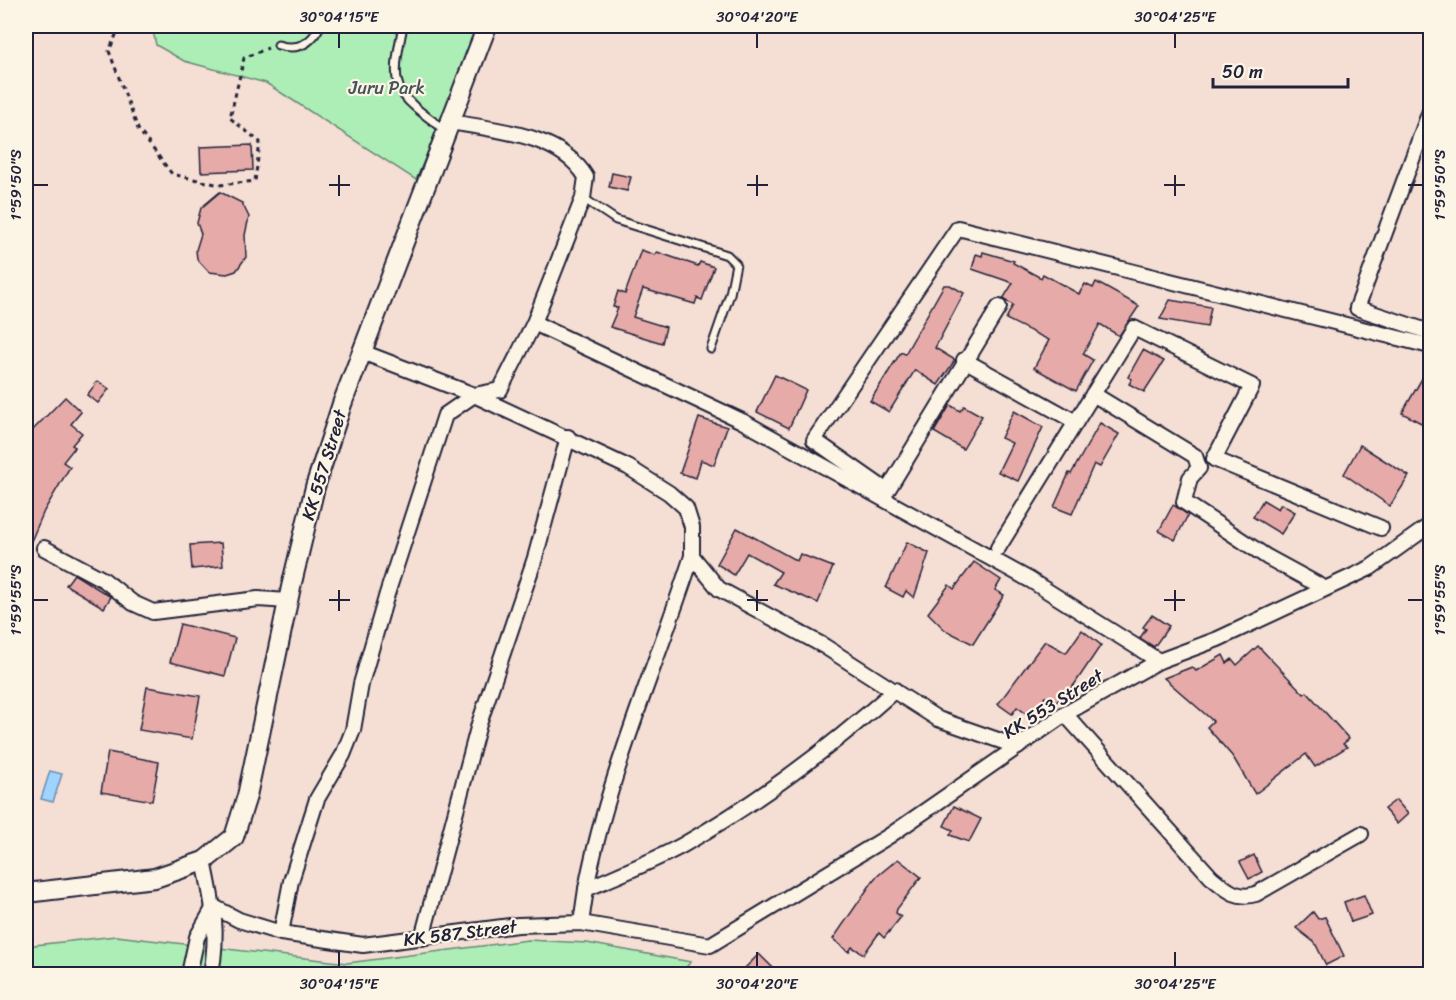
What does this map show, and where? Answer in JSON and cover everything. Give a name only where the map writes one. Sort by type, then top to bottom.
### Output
[{"type":"street","name":"KK 557 Street","points":[[204,861],[234,837],[247,796],[315,486],[362,352],[487,26]]},
{"type":"street","points":[[1431,111],[1357,308],[1431,332]]},
{"type":"street","points":[[281,933],[291,881],[317,799],[343,755],[352,730],[361,684],[384,605],[445,415],[474,395],[500,390],[534,323],[583,198],[586,177],[579,165],[559,149],[506,131],[449,127]]},
{"type":"street","points":[[999,307],[964,360],[887,491],[814,440],[958,228],[1431,346]]},
{"type":"street","points":[[534,323],[742,421],[1030,580],[1159,661]]},
{"type":"street","points":[[998,548],[1134,328],[1251,386],[1214,459],[1382,528]]},
{"type":"street","points":[[362,352],[474,395],[568,438],[628,467],[669,493],[686,508],[692,527],[692,556],[670,623],[620,756],[595,842],[581,923]]},
{"type":"street","points":[[964,360],[1077,422]]},
{"type":"street","points":[[1093,394],[1195,456],[1200,468],[1190,478],[1184,502],[1267,557],[1324,588]]},
{"type":"street","points":[[422,938],[479,724],[535,558],[568,438]]},
{"type":"street","name":"KK 553 Street","points":[[710,945],[889,836],[1065,714],[1159,661],[1218,639],[1370,568],[1431,525]]},
{"type":"street","points":[[44,548],[104,580],[133,603],[153,612],[258,599],[288,601]]},
{"type":"street","points":[[692,556],[719,589],[824,646],[938,719],[1018,747]]},
{"type":"street","points":[[586,889],[682,846],[750,802],[861,720],[894,690]]},
{"type":"street","points":[[1065,714],[1211,877],[1229,892],[1244,898],[1256,894],[1361,834]]},
{"type":"street","points":[[26,893],[155,878],[204,861],[214,907],[217,943],[211,975]]},
{"type":"street","points":[[189,975],[197,937],[214,907]]},
{"type":"street","name":"KK 587 Street","points":[[214,907],[239,920],[281,933],[363,945],[518,925],[581,923],[710,945]]},
{"type":"lane","points":[[278,45],[290,48],[301,47],[314,38],[320,26]]},
{"type":"lane","points":[[403,26],[394,69],[400,90],[413,107],[449,127]]},
{"type":"lane","points":[[583,198],[616,220],[727,255],[736,264],[730,294],[711,349]]},
{"type":"path","points":[[120,26],[109,51],[138,129],[172,174],[220,186],[255,181],[260,142],[230,118],[244,58],[278,45]]},
{"type":"green space","name":"Juru Park","points":[[152,26],[480,26],[416,180],[266,83],[184,61],[156,45]]},
{"type":"green space","points":[[116,936],[347,963],[528,940],[587,943],[691,962],[679,974],[26,974],[26,946]]},
{"type":"water","points":[[50,771],[62,774],[53,802],[41,799]]},
{"type":"building","points":[[252,145],[253,170],[201,172],[200,147]]},
{"type":"building","points":[[612,173],[631,177],[627,191],[609,187]]},
{"type":"building","points":[[220,192],[242,203],[249,217],[245,235],[246,257],[236,271],[227,274],[209,272],[197,259],[196,250],[201,234],[197,223],[201,208]]},
{"type":"building","points":[[641,250],[655,255],[657,252],[698,266],[700,262],[714,267],[702,300],[697,298],[695,304],[643,289],[633,317],[666,327],[662,343],[610,327],[618,308],[613,307],[618,291],[625,294]]},
{"type":"building","points":[[983,252],[1014,261],[1013,263],[1041,278],[1043,274],[1079,294],[1085,284],[1093,288],[1096,282],[1139,306],[1119,336],[1100,324],[1083,354],[1093,360],[1076,391],[1034,368],[1049,340],[1006,319],[1013,305],[1003,299],[1013,283],[972,269],[976,254],[982,256]]},
{"type":"building","points":[[944,285],[950,285],[964,293],[935,348],[955,360],[938,385],[915,370],[889,412],[870,401],[901,352],[905,354]]},
{"type":"building","points":[[1170,300],[1211,307],[1207,327],[1160,319]]},
{"type":"building","points":[[1143,350],[1164,361],[1144,392],[1129,384],[1132,379],[1128,377]]},
{"type":"building","points":[[1431,363],[1431,416],[1425,425],[1402,413]]},
{"type":"building","points":[[775,375],[806,390],[789,428],[757,412]]},
{"type":"building","points":[[98,381],[109,389],[98,403],[87,395]]},
{"type":"building","points":[[65,397],[81,412],[71,424],[82,433],[72,445],[75,447],[63,462],[70,467],[44,511],[26,553],[26,437]]},
{"type":"building","points":[[950,405],[960,411],[964,406],[982,416],[963,449],[934,432]]},
{"type":"building","points":[[1014,411],[1043,427],[1018,481],[998,472],[1012,443],[1001,438]]},
{"type":"building","points":[[699,418],[727,427],[714,465],[701,460],[696,478],[680,473]]},
{"type":"building","points":[[1100,423],[1119,434],[1100,467],[1094,464],[1072,514],[1054,507],[1069,473],[1071,474]]},
{"type":"building","points":[[1360,445],[1409,476],[1390,506],[1344,474]]},
{"type":"building","points":[[1263,500],[1278,509],[1281,504],[1295,512],[1281,534],[1253,517]]},
{"type":"building","points":[[1173,505],[1188,515],[1175,540],[1159,531]]},
{"type":"building","points":[[737,528],[797,561],[800,554],[833,567],[818,603],[773,584],[781,572],[747,553],[734,575],[717,564]]},
{"type":"building","points":[[907,542],[929,553],[914,598],[906,591],[903,597],[886,588]]},
{"type":"building","points":[[221,543],[223,566],[192,569],[190,545]]},
{"type":"building","points":[[974,562],[1001,580],[995,590],[1004,595],[973,644],[945,630],[928,613],[949,585],[954,589]]},
{"type":"building","points":[[74,574],[111,597],[104,608],[66,585]]},
{"type":"building","points":[[1152,615],[1169,626],[1154,647],[1140,638],[1146,629],[1143,627]]},
{"type":"building","points":[[180,624],[235,638],[225,676],[170,662]]},
{"type":"building","points":[[1082,630],[1101,645],[1074,685],[1053,705],[1045,697],[1031,717],[1017,707],[1012,714],[998,704],[1045,641],[1066,653]]},
{"type":"building","points":[[1258,646],[1304,694],[1307,692],[1349,739],[1343,744],[1347,747],[1315,767],[1306,754],[1255,794],[1233,757],[1207,727],[1213,721],[1164,678],[1192,667],[1196,671],[1223,655],[1227,663],[1232,659],[1237,665]]},
{"type":"building","points":[[147,687],[200,696],[192,739],[139,730]]},
{"type":"building","points":[[108,752],[159,762],[152,801],[101,792]]},
{"type":"building","points":[[1396,800],[1408,814],[1397,824],[1384,809]]},
{"type":"building","points":[[954,806],[981,819],[969,842],[950,835],[953,830],[944,826]]},
{"type":"building","points":[[1254,855],[1262,872],[1249,879],[1240,862]]},
{"type":"building","points":[[898,859],[921,877],[897,909],[896,913],[901,917],[884,938],[879,933],[864,954],[852,947],[849,952],[833,939],[875,878]]},
{"type":"building","points":[[1364,895],[1372,915],[1351,922],[1344,902]]},
{"type":"building","points":[[1313,912],[1318,919],[1325,917],[1344,956],[1326,965],[1315,943],[1296,928]]},
{"type":"building","points":[[759,954],[780,975],[738,975]]}]
